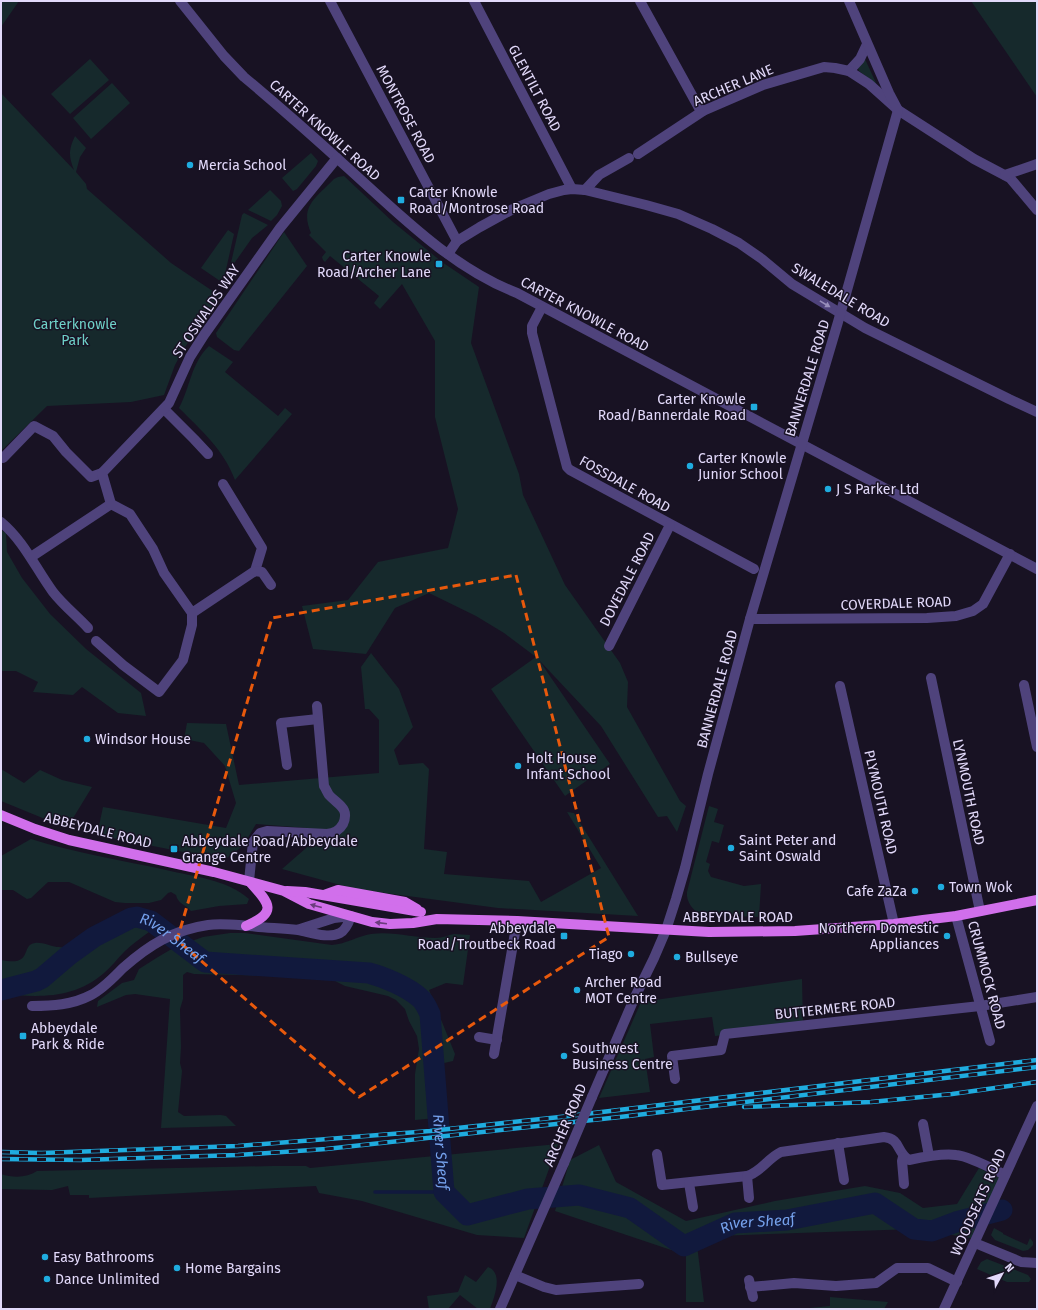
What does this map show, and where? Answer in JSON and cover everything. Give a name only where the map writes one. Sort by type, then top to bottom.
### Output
[{"type":"main road","name":"ABBEYDALE ROAD","points":[[1,815],[48,834],[69,840],[249,881],[284,891],[308,904],[372,922],[390,924],[413,923],[436,919],[517,921],[709,932],[795,931],[894,924],[956,916],[1037,900]]},
{"type":"main road","points":[[246,926],[262,918],[268,907],[264,897],[249,881]]},
{"type":"main road","name":"ABBEYDALE ROAD","points":[[324,895],[338,890],[405,902],[436,919]]},
{"type":"main road","name":"ABBEYDALE ROAD","points":[[284,891],[305,892],[421,912]]},
{"type":"main road","points":[[343,899],[351,916],[376,905]]},
{"type":"street","name":"CARTER KNOWLE ROAD","points":[[180,1],[207,36],[244,77],[396,212],[448,254],[500,287],[517,293],[542,306],[1037,568]]},
{"type":"street","name":"MONTROSE ROAD","points":[[330,1],[457,241]]},
{"type":"street","name":"GLENTILT ROAD","points":[[474,1],[572,189]]},
{"type":"street","points":[[640,1],[698,108],[703,111]]},
{"type":"street","points":[[849,1],[867,44],[898,110]]},
{"type":"street","points":[[849,70],[860,60],[867,44]]},
{"type":"street","name":"ARCHER LANE","points":[[585,190],[599,175],[633,156],[703,111],[763,85],[824,67],[849,70],[869,84],[898,110],[974,159],[1005,175],[1014,182],[1037,210]]},
{"type":"street","name":"BANNERDALE ROAD","points":[[666,930],[685,868],[708,774],[750,619],[840,314],[898,110]]},
{"type":"street","name":"ST OSWALDS WAY","points":[[102,474],[169,403],[190,357],[204,335],[280,228],[337,158]]},
{"type":"street","points":[[1005,175],[1037,164]]},
{"type":"street","points":[[448,254],[457,241],[513,209],[549,194],[572,189],[585,190]]},
{"type":"street","name":"SWALEDALE ROAD","points":[[585,190],[678,214],[712,229],[738,243],[762,259],[792,284],[840,314],[1009,400],[1037,412]]},
{"type":"street","name":"FOSSDALE ROAD","points":[[542,306],[532,326],[532,333],[567,467],[670,525],[754,569]]},
{"type":"street","points":[[164,409],[208,454]]},
{"type":"street","points":[[3,458],[34,426],[53,436],[66,452],[91,477],[102,474],[111,504],[130,514],[152,549],[164,573],[192,613],[192,625],[183,660],[159,692],[123,665],[96,641]]},
{"type":"street","points":[[192,613],[255,571],[262,548],[223,484]]},
{"type":"street","points":[[31,557],[111,504]]},
{"type":"street","points":[[1,522],[8,528],[31,557],[54,592],[88,628]]},
{"type":"street","name":"DOVEDALE ROAD","points":[[610,646],[670,525]]},
{"type":"street","name":"COVERDALE ROAD","points":[[750,619],[927,618],[956,616],[973,611],[983,604],[1010,554]]},
{"type":"street","points":[[255,571],[262,572],[271,585]]},
{"type":"street","name":"LYNMOUTH ROAD","points":[[931,678],[980,911]]},
{"type":"street","points":[[1024,685],[1037,747]]},
{"type":"street","name":"PLYMOUTH ROAD","points":[[840,686],[894,924]]},
{"type":"street","points":[[249,881],[253,842],[260,833],[267,831],[327,834],[335,833],[345,820],[345,812],[342,807],[328,794],[324,786],[317,706]]},
{"type":"street","points":[[287,766],[281,723],[318,719]]},
{"type":"street","points":[[32,1006],[71,1003],[91,995],[102,988],[132,960],[151,945],[170,935],[191,928],[209,924],[219,924],[297,930],[324,935],[340,933],[348,925],[351,916],[334,918],[297,930]]},
{"type":"street","name":"CRUMMOCK ROAD","points":[[956,916],[990,1041]]},
{"type":"street","points":[[494,1054],[517,921]]},
{"type":"street","name":"ARCHER ROAD","points":[[500,1309],[544,1207],[556,1183],[634,999],[666,930]]},
{"type":"street","name":"BUTTERMERE ROAD","points":[[675,1079],[672,1056],[721,1050],[725,1034],[980,1006],[1037,997]]},
{"type":"street","points":[[479,1037],[497,1040]]},
{"type":"street","name":"WOODSEATS ROAD","points":[[944,1309],[1037,1106]]},
{"type":"street","points":[[923,1124],[929,1156]]},
{"type":"street","points":[[658,1154],[662,1185],[747,1176],[758,1171],[781,1152],[884,1137],[891,1138],[896,1143],[903,1157],[904,1184]]},
{"type":"street","points":[[838,1143],[844,1180]]},
{"type":"street","points":[[903,1157],[909,1160],[929,1156],[956,1155],[979,1163],[1005,1175]]},
{"type":"street","points":[[747,1176],[749,1198]]},
{"type":"street","points":[[690,1182],[693,1208]]},
{"type":"street","points":[[975,1241],[1021,1262],[1034,1260]]},
{"type":"street","points":[[753,1297],[750,1283],[794,1282],[836,1286],[876,1283],[897,1268],[928,1268],[957,1282]]},
{"type":"street","points":[[515,1275],[544,1287],[556,1290],[639,1284]]},
{"type":"highlighted area","points":[[516,575],[609,937],[359,1097],[177,940],[272,618]]},
{"type":"green space","points":[[1,1],[19,1],[1,27]]},
{"type":"green space","points":[[971,1],[1037,1],[1037,97]]},
{"type":"green space","points":[[90,59],[109,80],[70,114],[51,94]]},
{"type":"green space","points":[[865,59],[877,85],[859,71],[858,68]]},
{"type":"green space","points":[[112,83],[130,103],[91,139],[73,118]]},
{"type":"green space","name":"Carterknowle Park","points":[[1,93],[74,170],[70,154],[75,136],[86,148],[80,157],[76,172],[86,184],[87,189],[171,263],[220,296],[183,350],[175,365],[164,395],[131,402],[47,406],[1,451]]},
{"type":"green space","points":[[311,153],[318,161],[316,166],[297,189],[293,191],[282,178]]},
{"type":"green space","points":[[344,176],[393,222],[442,262],[479,287],[471,343],[519,474],[523,495],[565,585],[620,663],[628,682],[627,707],[680,801],[686,806],[677,832],[667,816],[658,817],[601,726],[539,660],[610,764],[565,796],[491,689],[536,657],[504,633],[476,616],[429,593],[395,608],[366,654],[313,649],[302,606],[348,600],[378,562],[448,548],[458,509],[435,417],[435,341],[402,284],[380,309],[374,303],[379,296],[330,256],[325,262],[322,257],[326,252],[309,235],[311,233],[307,216],[312,203],[334,179]]},
{"type":"green space","points":[[270,190],[281,201],[282,206],[277,215],[271,221],[248,210]]},
{"type":"green space","points":[[244,213],[268,225],[252,238],[233,265],[227,280],[242,215]]},
{"type":"green space","points":[[228,230],[234,234],[223,283],[201,268]]},
{"type":"green space","points":[[284,232],[307,266],[239,351],[234,350],[217,337],[216,333]]},
{"type":"green space","points":[[209,346],[233,362],[225,372],[278,416],[285,408],[292,414],[235,480],[225,459],[211,441],[179,408],[194,368],[198,360]]},
{"type":"green space","points":[[1,530],[6,533],[7,552],[22,578],[50,614],[86,649],[141,693],[146,716],[118,713],[82,687],[73,695],[33,692],[38,682],[16,671],[1,671]]},
{"type":"green space","points":[[371,653],[399,689],[413,727],[394,750],[399,765],[423,763],[429,769],[424,849],[447,852],[444,874],[529,881],[541,902],[601,868],[567,812],[574,813],[638,916],[498,908],[355,889],[282,869],[313,842],[307,828],[256,824],[243,846],[224,860],[97,835],[103,807],[226,828],[236,803],[225,766],[204,743],[184,739],[187,723],[226,724],[239,785],[379,773],[379,720],[369,709],[365,709],[361,667]]},
{"type":"green space","points":[[1,769],[24,783],[40,770],[62,780],[92,787],[67,828],[1,801]]},
{"type":"green space","points":[[709,806],[718,809],[714,822],[724,825],[719,843],[712,841],[706,862],[710,864],[708,871],[711,877],[744,886],[761,884],[759,917],[702,915],[693,909],[689,903],[687,892]]},
{"type":"green space","points":[[31,839],[81,852],[210,880],[230,887],[249,899],[247,904],[219,906],[191,911],[180,902],[176,895],[171,892],[161,900],[149,903],[125,903],[115,902],[69,882],[48,882],[31,898],[27,899],[13,890],[1,890],[1,856]]},
{"type":"green space","points":[[133,922],[139,924],[149,932],[128,948],[107,971],[92,982],[80,988],[55,995],[28,996],[1,994],[1,960],[18,961],[25,955],[28,947],[35,943],[61,947],[88,943],[101,938],[123,925]]},
{"type":"green space","points":[[230,933],[245,933],[332,945],[366,935],[379,933],[436,938],[454,934],[470,935],[463,985],[446,983],[429,990],[455,1054],[453,1061],[444,1063],[428,1062],[426,1064],[428,1074],[430,1075],[434,1099],[446,1108],[448,1113],[447,1117],[415,1120],[415,1074],[419,1049],[417,1036],[409,1021],[405,1009],[396,1000],[388,996],[345,986],[327,977],[194,974],[187,972],[183,975],[183,999],[180,1009],[180,1063],[182,1071],[178,1112],[184,1116],[226,1116],[236,1126],[161,1128],[170,999],[135,994],[126,995],[97,1007],[98,1001],[122,983],[134,980],[139,969],[175,947],[203,937]]},
{"type":"green space","points":[[802,979],[803,1026],[715,1036],[712,1017],[650,1024],[654,1057],[645,1059],[650,1092],[599,1098],[641,1002]]},
{"type":"green space","points":[[558,1144],[524,1238],[477,1235],[362,1201],[319,1193],[316,1186],[89,1198],[89,1195],[70,1195],[68,1186],[52,1190],[1,1189],[1,1174],[20,1177],[37,1171],[273,1166],[306,1166],[310,1168]]},
{"type":"green space","points":[[599,1145],[616,1182],[686,1221],[775,1201],[865,1186],[900,1193],[923,1208],[957,1204],[979,1168],[1000,1178],[971,1238],[914,1229],[716,1236],[697,1245],[704,1302],[686,1302],[686,1255],[555,1211],[570,1160]]},
{"type":"green space","points":[[994,1228],[1003,1234],[1027,1245],[1030,1238],[1033,1245],[1028,1250],[1023,1251],[995,1240],[991,1235]]},
{"type":"green space","points":[[987,1259],[1028,1275],[1031,1279],[1029,1282],[1007,1282],[977,1269],[981,1262]]},
{"type":"green space","points":[[488,1267],[493,1270],[497,1280],[490,1309],[478,1309],[460,1295],[448,1309],[429,1309],[427,1296],[458,1292],[465,1275],[476,1282]]},
{"type":"green space","points":[[830,1297],[888,1302],[884,1309],[799,1309],[830,1306]]},
{"type":"waterway","name":"River Sheaf","points":[[1,990],[42,978],[69,955],[94,937],[131,918],[137,917],[151,921],[205,962],[369,973],[396,983],[420,998],[425,1003],[430,1014],[444,1192],[467,1215],[528,1199],[579,1195],[630,1208],[684,1246],[735,1223],[787,1220],[875,1203],[914,1229],[932,1231],[956,1222],[1002,1210]]},
{"type":"waterway","points":[[375,1192],[444,1192]]},
{"type":"railway","points":[[1,1152],[42,1153],[238,1146],[430,1131],[1037,1060]]},
{"type":"railway","points":[[1,1159],[81,1160],[238,1155],[326,1149],[620,1117],[1037,1067]]},
{"type":"railway","points":[[744,1107],[871,1102],[952,1094],[1037,1082]]},
{"type":"place","name":"Mercia School","points":[[190,165]]},
{"type":"place","name":"Carter Knowle Road/Montrose Road","points":[[401,200]]},
{"type":"place","name":"Carter Knowle Road/Archer Lane","points":[[439,264]]},
{"type":"place","name":"Carter Knowle Road/Bannerdale Road","points":[[754,407]]},
{"type":"place","name":"Carter Knowle Junior School","points":[[690,466]]},
{"type":"place","name":"J S Parker Ltd","points":[[828,489]]},
{"type":"place","name":"Windsor House","points":[[87,739]]},
{"type":"place","name":"Holt House Infant School","points":[[518,766]]},
{"type":"place","name":"Saint Peter and Saint Oswald","points":[[731,848]]},
{"type":"place","name":"Abbeydale Road/Abbeydale Grange Centre","points":[[174,849]]},
{"type":"place","name":"Town Wok","points":[[941,887]]},
{"type":"place","name":"Cafe ZaZa","points":[[915,891]]},
{"type":"place","name":"Abbeydale Road/Troutbeck Road","points":[[564,936]]},
{"type":"place","name":"Northern Domestic Appliances","points":[[947,936]]},
{"type":"place","name":"Tiago","points":[[631,954]]},
{"type":"place","name":"Bullseye","points":[[677,957]]},
{"type":"place","name":"Archer Road MOT Centre","points":[[577,990]]},
{"type":"place","name":"Abbeydale Park & Ride","points":[[23,1036]]},
{"type":"place","name":"Southwest Business Centre","points":[[564,1056]]},
{"type":"place","name":"Easy Bathrooms","points":[[45,1257]]},
{"type":"place","name":"Home Bargains","points":[[177,1268]]},
{"type":"place","name":"Dance Unlimited","points":[[47,1279]]}]
